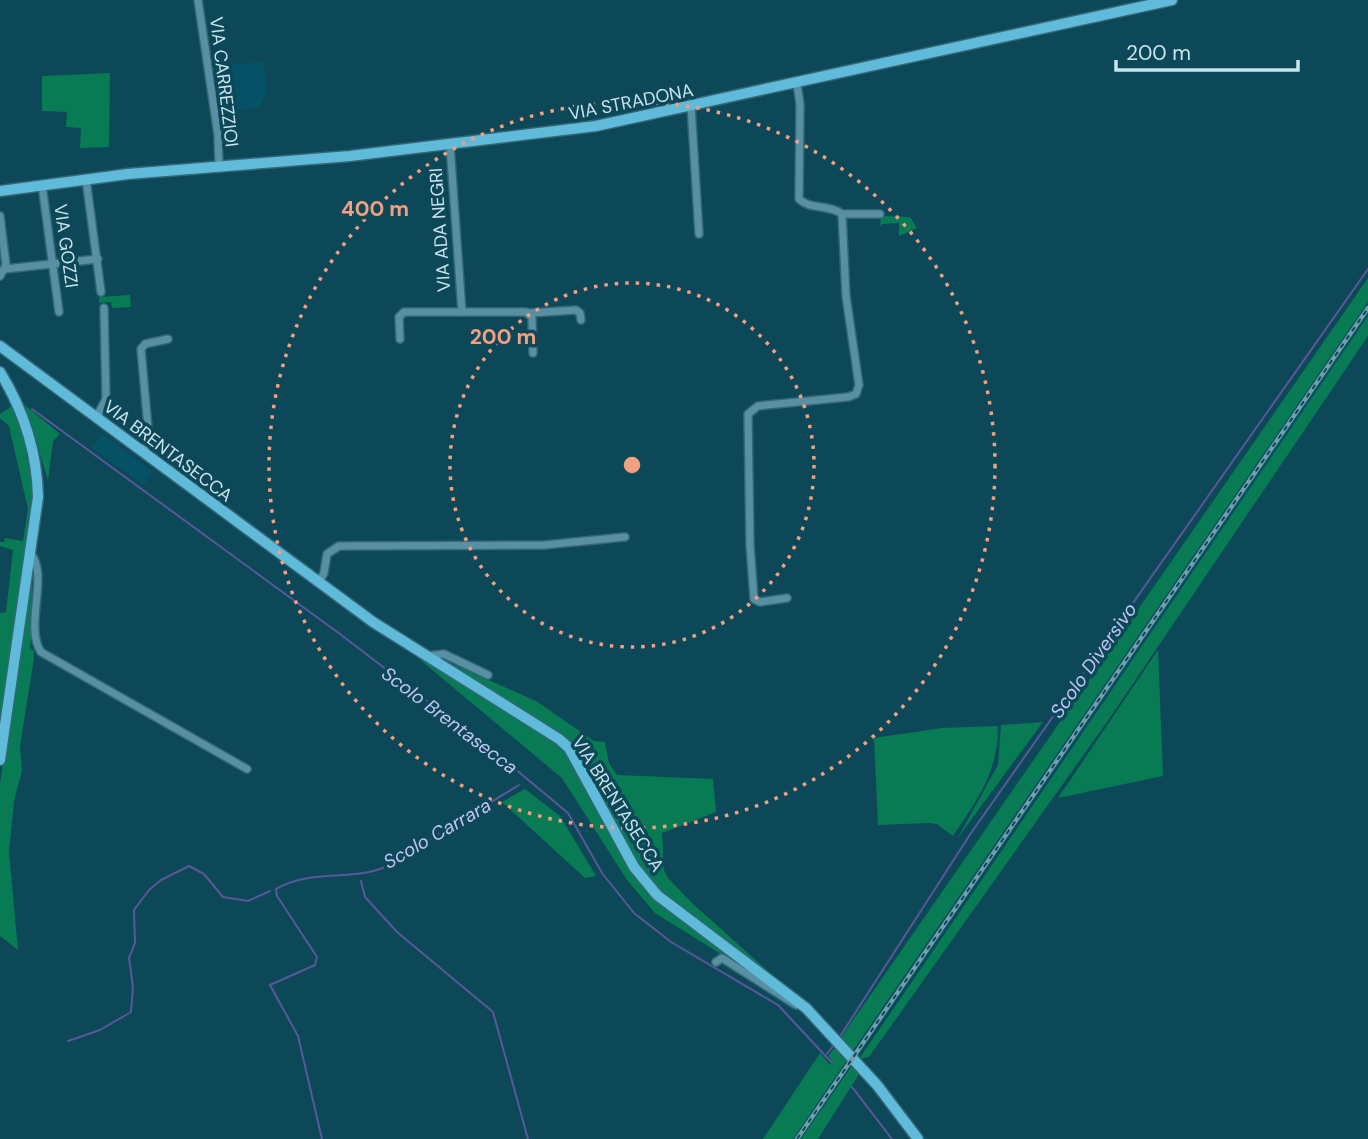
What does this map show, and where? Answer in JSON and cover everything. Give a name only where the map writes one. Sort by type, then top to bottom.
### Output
[{"type":"main road","name":"VIA STRADONA","points":[[0,191],[86,179],[450,145],[579,129],[797,84],[934,50],[1172,0]]},
{"type":"main road","name":"VIA BRENTASECCA","points":[[0,345],[373,622],[569,748],[629,859],[666,904],[806,1008],[842,1045],[918,1139]]},
{"type":"main road","points":[[0,372],[28,428],[36,463],[38,497],[0,760]]},
{"type":"street","name":"VIA CARREZZIOI","points":[[198,0],[218,135],[219,167]]},
{"type":"street","points":[[797,84],[800,104],[799,199],[805,204],[836,210],[842,214],[880,215]]},
{"type":"street","points":[[691,106],[699,234]]},
{"type":"street","name":"VIA ADA NEGRI","points":[[450,145],[462,312]]},
{"type":"street","points":[[86,179],[101,292]]},
{"type":"street","name":"VIA GOZZI","points":[[42,185],[59,312]]},
{"type":"street","points":[[788,598],[756,601],[750,545],[747,419],[751,410],[758,406],[848,397],[858,391],[846,296],[842,214]]},
{"type":"street","points":[[0,216],[2,273],[98,259]]},
{"type":"street","points":[[96,418],[106,399],[104,308]]},
{"type":"street","name":"VIA ADA NEGRI","points":[[400,339],[401,314],[576,310],[580,313],[581,320]]},
{"type":"street","points":[[530,313],[533,353]]},
{"type":"street","points":[[143,453],[149,439],[141,349],[145,344],[168,339]]},
{"type":"street","points":[[319,582],[324,573],[327,554],[339,546],[529,545],[625,537]]},
{"type":"street","points":[[31,554],[36,561],[36,642],[41,652],[247,769]]},
{"type":"street","points":[[427,656],[444,654],[488,675]]},
{"type":"street","points":[[716,962],[722,958],[798,1007],[806,1008]]},
{"type":"shaded area","points":[[264,62],[267,92],[259,108],[220,111],[214,66]]},
{"type":"shaded area","points":[[1368,302],[1368,316],[801,1139],[793,1139]]},
{"type":"shaded area","points":[[102,434],[152,471],[144,485],[92,448]]},
{"type":"green space","points":[[110,73],[109,147],[80,148],[81,128],[66,127],[67,112],[42,111],[42,76]]},
{"type":"green space","points":[[881,216],[910,217],[917,228],[899,236],[899,223],[882,224],[880,227]]},
{"type":"green space","points":[[1368,278],[1368,302],[852,1052],[840,1039]]},
{"type":"green space","points":[[130,295],[131,307],[112,308],[111,302],[99,303],[99,297]]},
{"type":"green space","points":[[1368,316],[1368,336],[1109,719],[869,1057],[859,1059]]},
{"type":"green space","points":[[10,396],[31,451],[26,458],[32,464],[35,485],[0,736],[0,613],[6,612],[13,550],[0,546],[0,542],[5,542],[4,538],[23,541],[28,509],[9,426],[0,418],[0,414],[12,406]]},
{"type":"green space","points":[[25,405],[60,434],[53,441],[48,480]]},
{"type":"green space","points":[[32,563],[33,623],[30,648],[34,651],[34,658],[20,746],[22,771],[14,801],[9,852],[18,950],[0,936],[0,784],[13,693],[17,684]]},
{"type":"green space","points":[[406,648],[566,749],[631,870],[658,902],[785,994],[655,913],[627,880],[562,778]]},
{"type":"green space","points":[[1158,650],[1163,776],[1058,798]]},
{"type":"green space","points":[[436,657],[536,701],[594,741],[605,742],[609,763],[617,775],[713,779],[716,812],[662,833],[664,870],[668,878],[692,903],[788,989],[670,903],[636,859],[572,748],[536,718]]},
{"type":"green space","points":[[1043,722],[957,839],[998,765],[1001,725]]},
{"type":"green space","points":[[998,726],[994,758],[985,784],[953,836],[937,824],[878,825],[874,738],[942,728]]},
{"type":"green space","points":[[525,789],[560,816],[596,876],[585,878],[502,802]]},
{"type":"green space","points":[[837,1045],[849,1057],[793,1139],[763,1139],[820,1053],[830,1065],[833,1062],[828,1056]]},
{"type":"green space","points":[[854,1063],[861,1071],[818,1139],[801,1139]]},
{"type":"waterway","name":"Scolo Diversivo","points":[[839,1038],[971,833],[1368,269]]},
{"type":"waterway","name":"Scolo Brentasecca","points":[[32,409],[340,634],[502,758],[568,813],[602,873],[634,913],[671,942],[778,1005],[832,1063]]},
{"type":"waterway","name":"Scolo Carrara","points":[[322,1139],[298,1036],[270,985],[315,965],[317,957],[277,896],[276,889],[303,879],[356,874],[383,868],[519,785]]},
{"type":"waterway","points":[[68,1041],[100,1030],[131,1012],[133,987],[129,958],[135,943],[134,910],[149,890],[161,880],[189,866],[204,874],[223,897],[248,901],[270,891]]},
{"type":"waterway","points":[[361,881],[365,897],[397,932],[493,1012],[528,1139]]},
{"type":"waterway","name":"Scolo Diversivo","points":[[826,1055],[834,1045]]},
{"type":"waterway","name":"Scolo Brentasecca","points":[[852,1087],[892,1139]]},
{"type":"railway","points":[[797,1139],[1368,308]]}]
